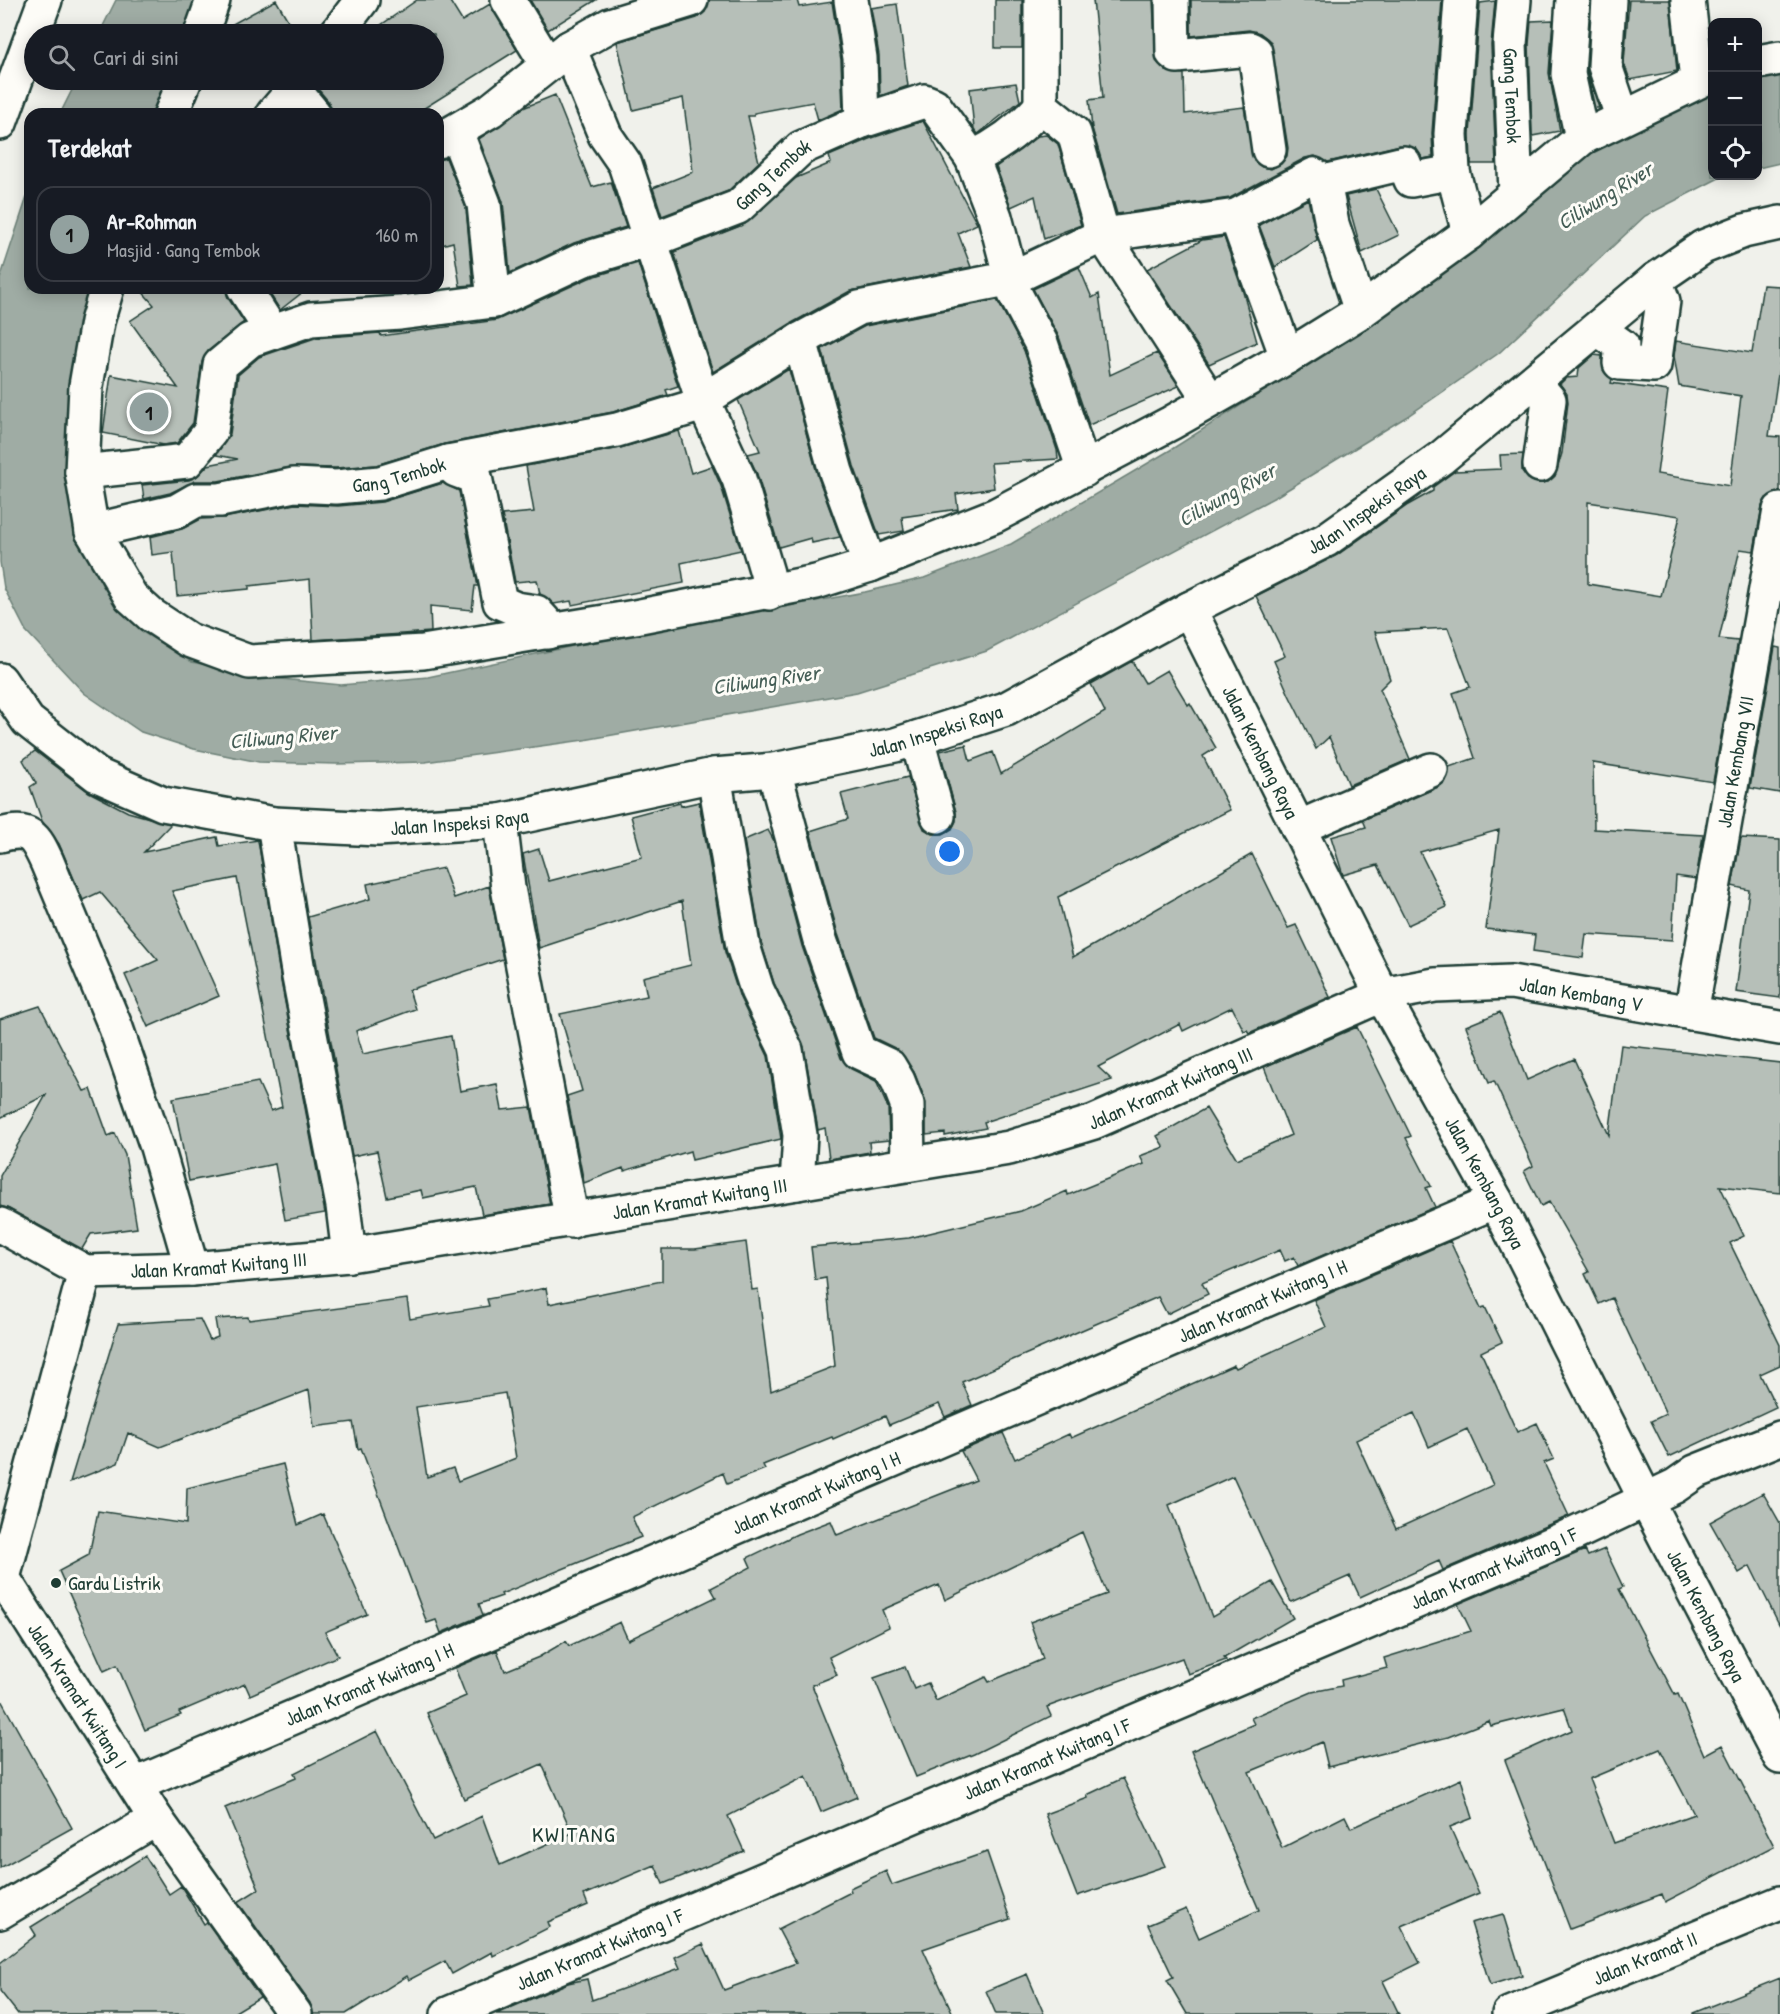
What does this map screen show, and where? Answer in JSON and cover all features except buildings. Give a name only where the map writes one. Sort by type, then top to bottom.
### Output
[{"type":"street","points":[[35,24],[45,0]]},
{"type":"street","points":[[205,24],[213,0]]},
{"type":"street","points":[[344,24],[363,0]]},
{"type":"street","points":[[508,0],[558,56],[605,135],[626,164],[703,401],[738,479],[767,573],[769,592]]},
{"type":"street","points":[[494,301],[484,204],[447,137],[491,110],[558,56],[610,25],[691,0]]},
{"type":"street","points":[[851,0],[860,58],[862,121]]},
{"type":"street","points":[[972,158],[1022,128],[1041,106],[1041,0]]},
{"type":"street","points":[[1172,0],[1173,53],[1177,56],[1250,49],[1255,52],[1269,150]]},
{"type":"street","points":[[1461,0],[1451,135],[1453,172],[1469,233]]},
{"type":"street","name":"Gang Tembok","points":[[1514,0],[1510,44],[1516,193]]},
{"type":"street","points":[[1573,0],[1568,74],[1582,138]]},
{"type":"street","points":[[1609,0],[1605,66],[1622,116]]},
{"type":"street","points":[[105,294],[97,322],[86,386],[82,472],[92,531],[132,597],[151,615],[189,640],[249,662],[423,652],[769,592],[816,582],[870,565],[996,515],[1171,423],[1209,399],[1287,357],[1361,311],[1469,233],[1582,138],[1622,116],[1705,78],[1688,15],[1689,0]]},
{"type":"street","points":[[3,106],[24,53]]},
{"type":"street","points":[[1762,61],[1780,57]]},
{"type":"street","points":[[173,108],[181,90]]},
{"type":"street","name":"Gang Tembok","points":[[82,472],[187,461],[211,431],[220,365],[250,340],[311,319],[408,300],[494,301],[582,260],[650,239],[738,207],[801,148],[862,121],[924,101],[934,105],[942,113],[972,158],[995,217],[1015,294],[1041,343],[1084,470]]},
{"type":"street","points":[[1041,106],[1074,133],[1103,235],[1209,399]]},
{"type":"street","name":"Gang Tembok","points":[[92,531],[177,511],[196,500],[220,500],[294,485],[336,487],[380,483],[448,462],[617,429],[690,408],[800,340],[859,308],[1012,278],[1103,235],[1236,216],[1314,175],[1324,182],[1404,163],[1411,180],[1453,172]]},
{"type":"street","points":[[1324,182],[1332,224],[1361,311]]},
{"type":"street","points":[[1236,216],[1287,357]]},
{"type":"street","name":"Jalan Inspeksi Raya","points":[[0,680],[28,721],[97,775],[163,804],[274,824],[378,829],[500,821],[714,775],[774,770],[917,738],[1006,709],[1189,609],[1326,540],[1441,458],[1655,280],[1702,247],[1744,231],[1780,223]]},
{"type":"street","points":[[1598,329],[1622,346],[1620,363],[1654,365],[1663,301],[1655,280]]},
{"type":"street","points":[[248,294],[272,332]]},
{"type":"street","points":[[800,340],[836,472],[870,565]]},
{"type":"street","points":[[1534,382],[1549,400],[1540,465]]},
{"type":"street","points":[[448,462],[456,470],[475,477],[500,602],[516,609],[536,612],[546,623],[548,632]]},
{"type":"street","name":"Jalan Kembang VII","points":[[1691,1013],[1776,560],[1780,510]]},
{"type":"street","name":"Jalan Kembang Raya","points":[[1189,609],[1382,995],[1496,1201],[1646,1500],[1780,1757]]},
{"type":"street","points":[[917,738],[938,816]]},
{"type":"street","points":[[774,770],[820,940],[859,1052],[894,1071],[907,1104],[908,1164]]},
{"type":"street","points":[[1298,828],[1431,770]]},
{"type":"street","points":[[714,775],[743,946],[757,990],[786,1050],[800,1135],[797,1183]]},
{"type":"street","points":[[500,821],[508,888],[572,1221]]},
{"type":"street","points":[[274,824],[299,977],[343,1206],[349,1255]]},
{"type":"street","points":[[0,835],[16,831],[29,834],[37,841],[47,862],[116,1028],[158,1147],[192,1269]]},
{"type":"street","name":"Jalan Kembang V","points":[[1382,995],[1435,985],[1511,982],[1780,1028]]},
{"type":"street","name":"Jalan Kramat Kwitang III","points":[[85,1272],[192,1269],[349,1255],[572,1221],[1009,1148],[1094,1122],[1382,995]]},
{"type":"street","name":"Jalan Kramat Kwitang I H","points":[[135,1785],[1496,1201]]},
{"type":"street","points":[[0,1226],[85,1272]]},
{"type":"street","name":"Jalan Kramat Kwitang I","points":[[85,1272],[4,1588],[156,1818],[295,2014]]},
{"type":"street","name":"Jalan Kramat Kwitang I F","points":[[448,2014],[1561,1540],[1646,1500],[1695,1472],[1780,1438]]},
{"type":"street","points":[[0,1912],[156,1818]]},
{"type":"street","name":"Jalan Kramat II","points":[[1509,2014],[1780,1903]]},
{"type":"water","points":[[116,0],[201,0],[193,24],[104,24]]},
{"type":"water","points":[[1780,70],[1780,163],[1762,167],[1762,126],[1762,72]]},
{"type":"water","name":"Ciliwung River","points":[[1708,87],[1708,180],[1715,180],[1645,216],[1499,353],[1406,417],[1277,496],[987,651],[857,692],[584,740],[425,762],[337,764],[259,762],[194,749],[141,732],[84,693],[26,631],[4,588],[0,562],[0,279],[24,206],[24,294],[98,294],[82,522],[102,585],[144,633],[192,662],[271,678],[341,685],[428,677],[573,646],[865,592],[924,578],[1011,544],[1172,449],[1395,307],[1483,240],[1566,164]]},
{"type":"water","points":[[72,90],[168,90],[162,108],[63,108]]},
{"type":"place","name":"Ar-Rohman","points":[[149,412]]},
{"type":"place","name":"Gardu Listrik","points":[[56,1583]]},
{"type":"district","name":"KWITANG","points":[[574,1834]]}]
